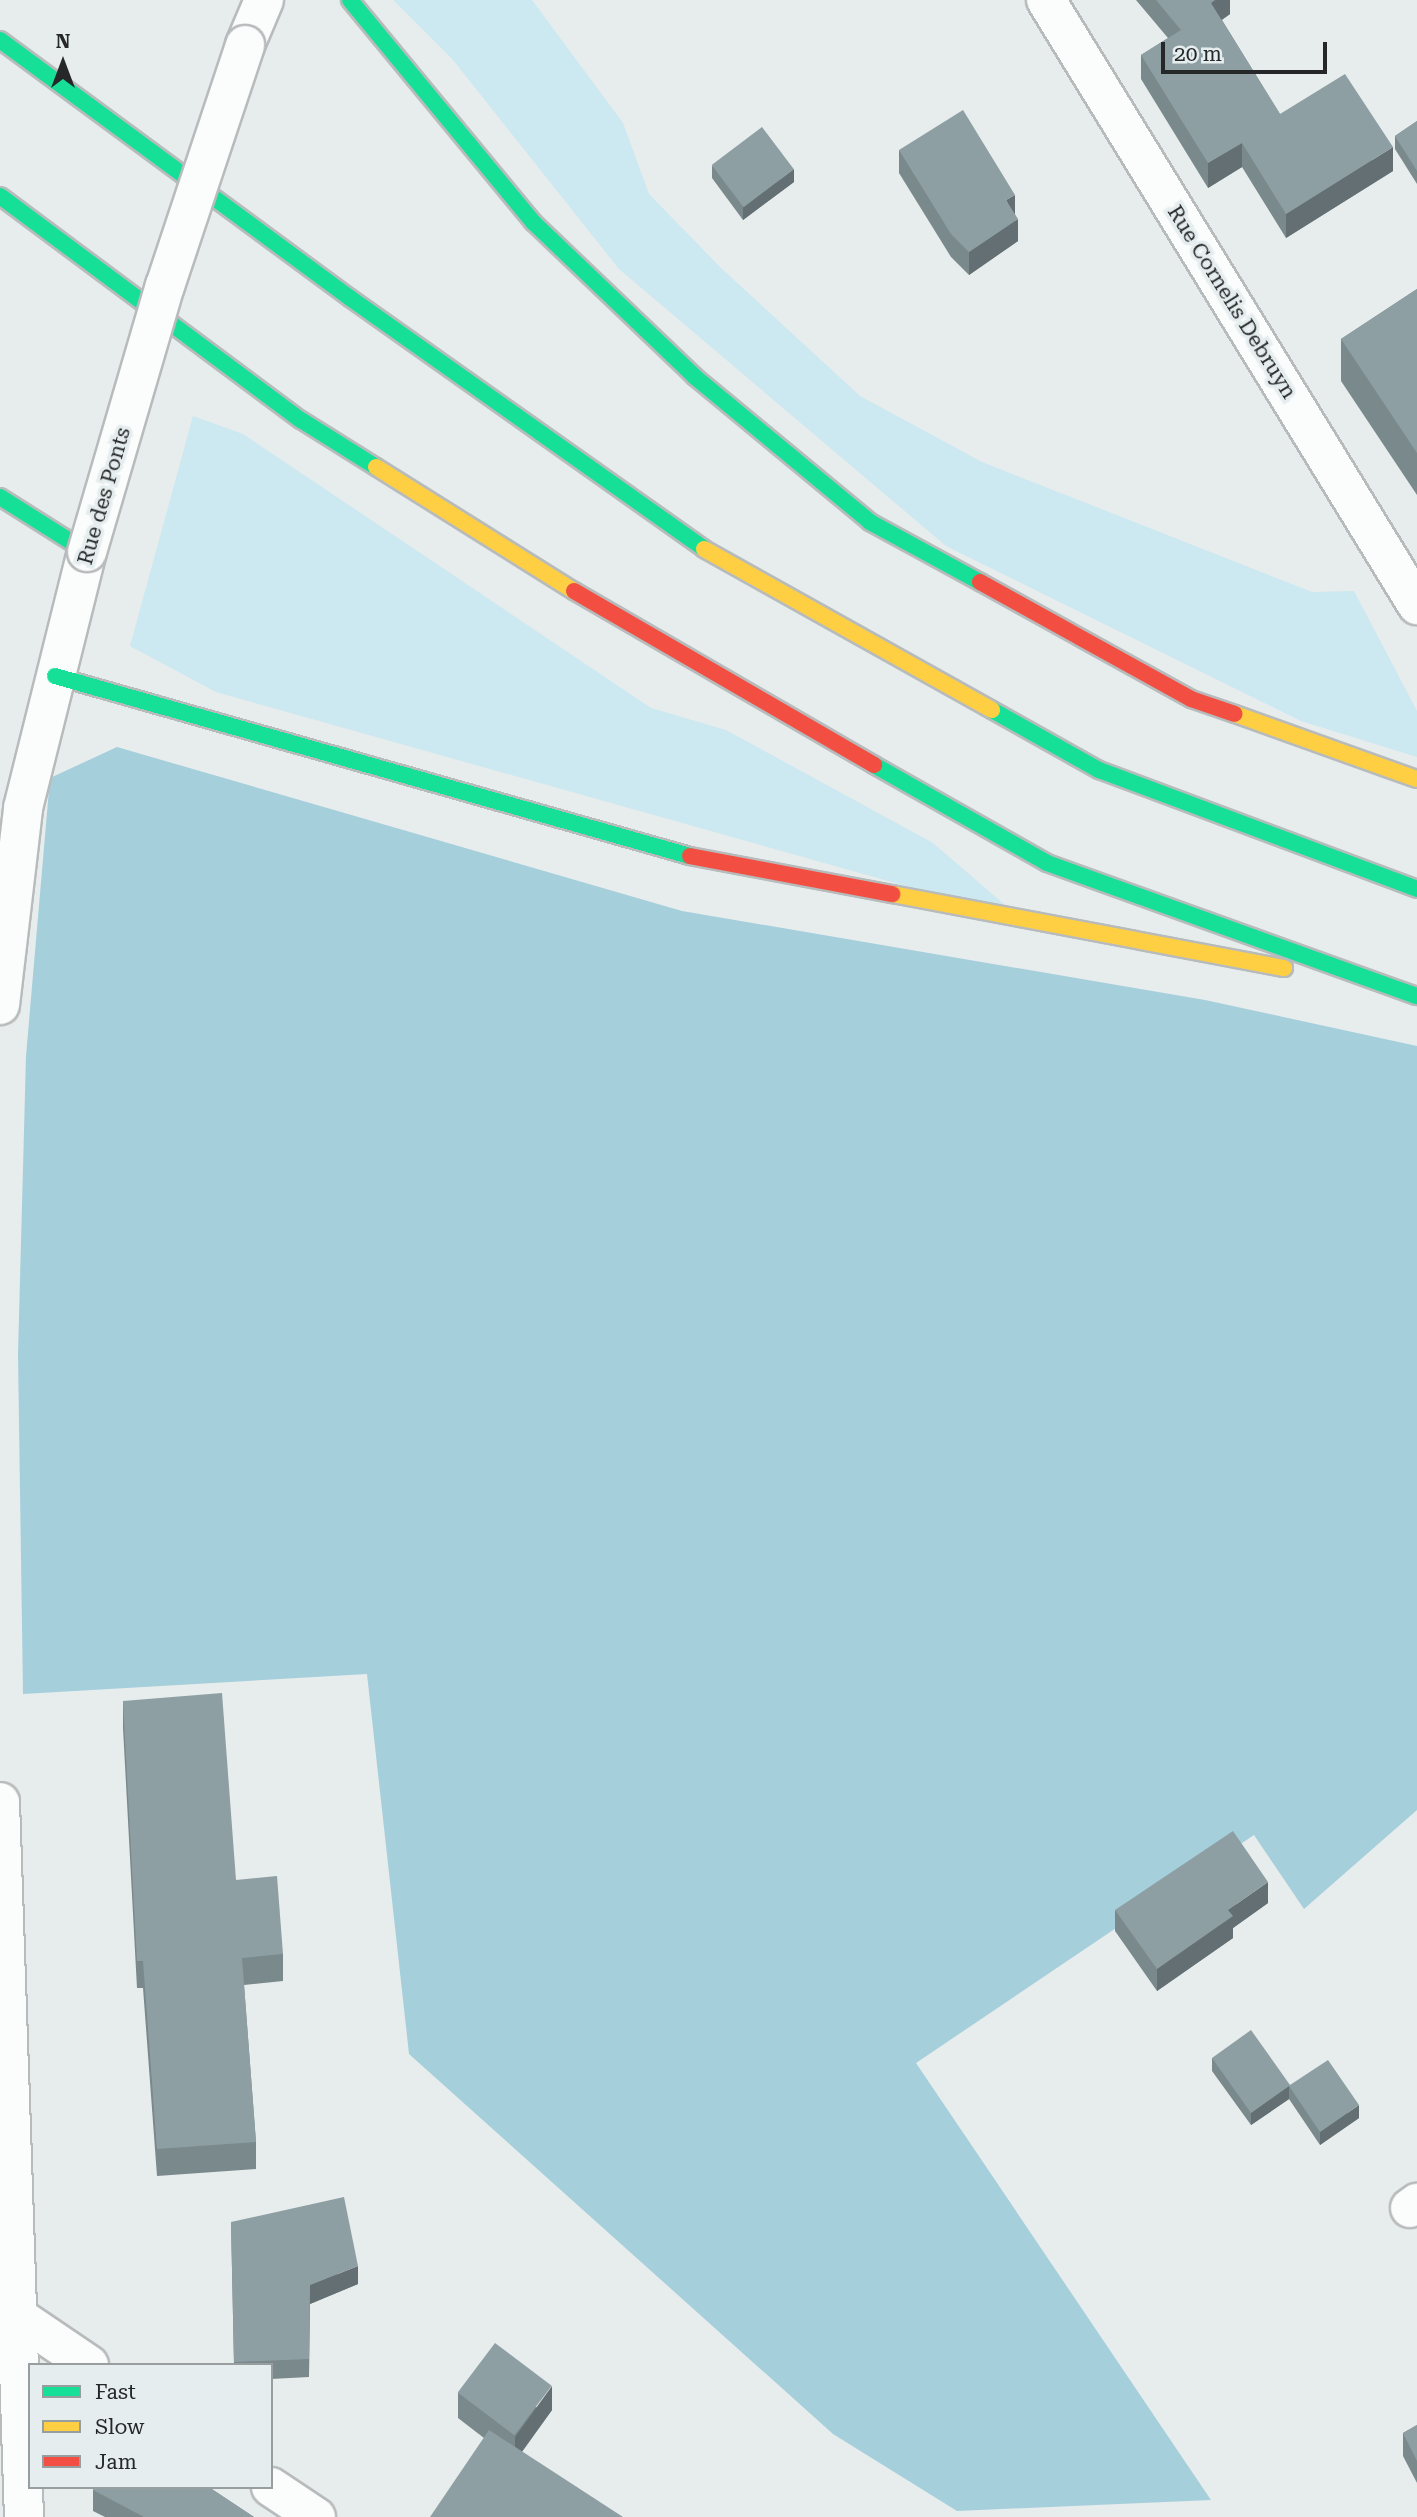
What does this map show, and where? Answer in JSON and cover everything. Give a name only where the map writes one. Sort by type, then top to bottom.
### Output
[{"type":"highway","points":[[350,0],[533,222],[695,377],[870,522],[1191,699],[1417,779]]},
{"type":"highway","points":[[0,40],[350,298],[701,547],[1099,770],[1417,889]]},
{"type":"highway","points":[[0,196],[301,420],[665,648],[1047,863],[1417,996]]},
{"type":"highway","points":[[0,497],[88,552]]},
{"type":"highway","points":[[55,676],[656,850],[1399,990]]},
{"type":"street","name":"Rue des Ponts","points":[[0,1005],[12,807],[55,676],[164,286],[245,45],[264,0]]},
{"type":"street","name":"Rue Cornelis Debruyn","points":[[1046,0],[1417,605]]},
{"type":"street","points":[[0,1802],[9,2311],[24,2517]]},
{"type":"street","points":[[9,2311],[86,2363]]},
{"type":"street","points":[[273,2488],[316,2517]]},
{"type":"shaded area","points":[[393,0],[532,0],[623,123],[649,194],[720,267],[860,396],[982,462],[1312,592],[1354,591],[1417,711],[1417,757],[1301,721],[946,546],[619,269],[453,60]]},
{"type":"shaded area","points":[[193,416],[243,434],[651,708],[726,730],[933,843],[1020,918],[216,692],[130,646]]},
{"type":"shaded area","points":[[117,747],[682,911],[1205,1000],[1417,1046],[1417,1810],[1304,1909],[1254,1835],[916,2063],[1211,2500],[957,2511],[833,2434],[409,2054],[367,1674],[23,1694],[18,1354],[26,1056],[50,778]]},
{"type":"building","points":[[1156,0],[1215,0],[1211,3],[1280,114],[1345,74],[1393,147],[1286,214],[1242,143],[1208,163],[1141,55],[1181,30]]},
{"type":"building","points":[[963,110],[1015,195],[1006,200],[1018,219],[969,252],[951,234],[899,150]]},
{"type":"building","points":[[1417,121],[1417,171],[1395,136]]},
{"type":"building","points":[[762,127],[794,169],[744,207],[712,165]]},
{"type":"building","points":[[1417,289],[1417,453],[1341,339]]},
{"type":"building","points":[[222,1693],[236,1880],[277,1876],[283,1954],[242,1958],[256,2142],[157,2149],[143,1961],[137,1961],[123,1701]]},
{"type":"building","points":[[1233,1831],[1268,1882],[1228,1910],[1233,1916],[1157,1969],[1115,1910]]},
{"type":"building","points":[[1251,2030],[1290,2085],[1328,2060],[1359,2105],[1320,2132],[1289,2086],[1251,2113],[1212,2058]]},
{"type":"building","points":[[344,2197],[358,2266],[310,2285],[309,2359],[234,2362],[231,2222]]},
{"type":"building","points":[[495,2343],[552,2386],[514,2435],[458,2393]]},
{"type":"building","points":[[1417,2425],[1417,2461],[1403,2433]]},
{"type":"building","points":[[489,2430],[623,2517],[430,2517]]},
{"type":"building","points":[[212,2489],[254,2517],[144,2517],[93,2490]]},
{"type":"traffic: fast","points":[[350,0],[533,222],[695,377],[870,522],[980,582]]},
{"type":"traffic: fast","points":[[0,40],[350,298],[704,549]]},
{"type":"traffic: fast","points":[[0,196],[301,420],[376,467]]},
{"type":"traffic: fast","points":[[0,497],[87,552]]},
{"type":"traffic: fast","points":[[55,676],[690,856]]},
{"type":"traffic: fast","points":[[992,710],[1099,770],[1417,889]]},
{"type":"traffic: fast","points":[[874,765],[1047,863],[1417,996]]},
{"type":"traffic: slow","points":[[376,467],[574,591]]},
{"type":"traffic: slow","points":[[704,549],[992,710]]},
{"type":"traffic: slow","points":[[1235,714],[1417,779]]},
{"type":"traffic: slow","points":[[892,894],[1284,968]]},
{"type":"traffic: jam","points":[[980,582],[1191,699],[1235,714]]},
{"type":"traffic: jam","points":[[574,591],[874,765]]},
{"type":"traffic: jam","points":[[690,856],[892,894]]}]
